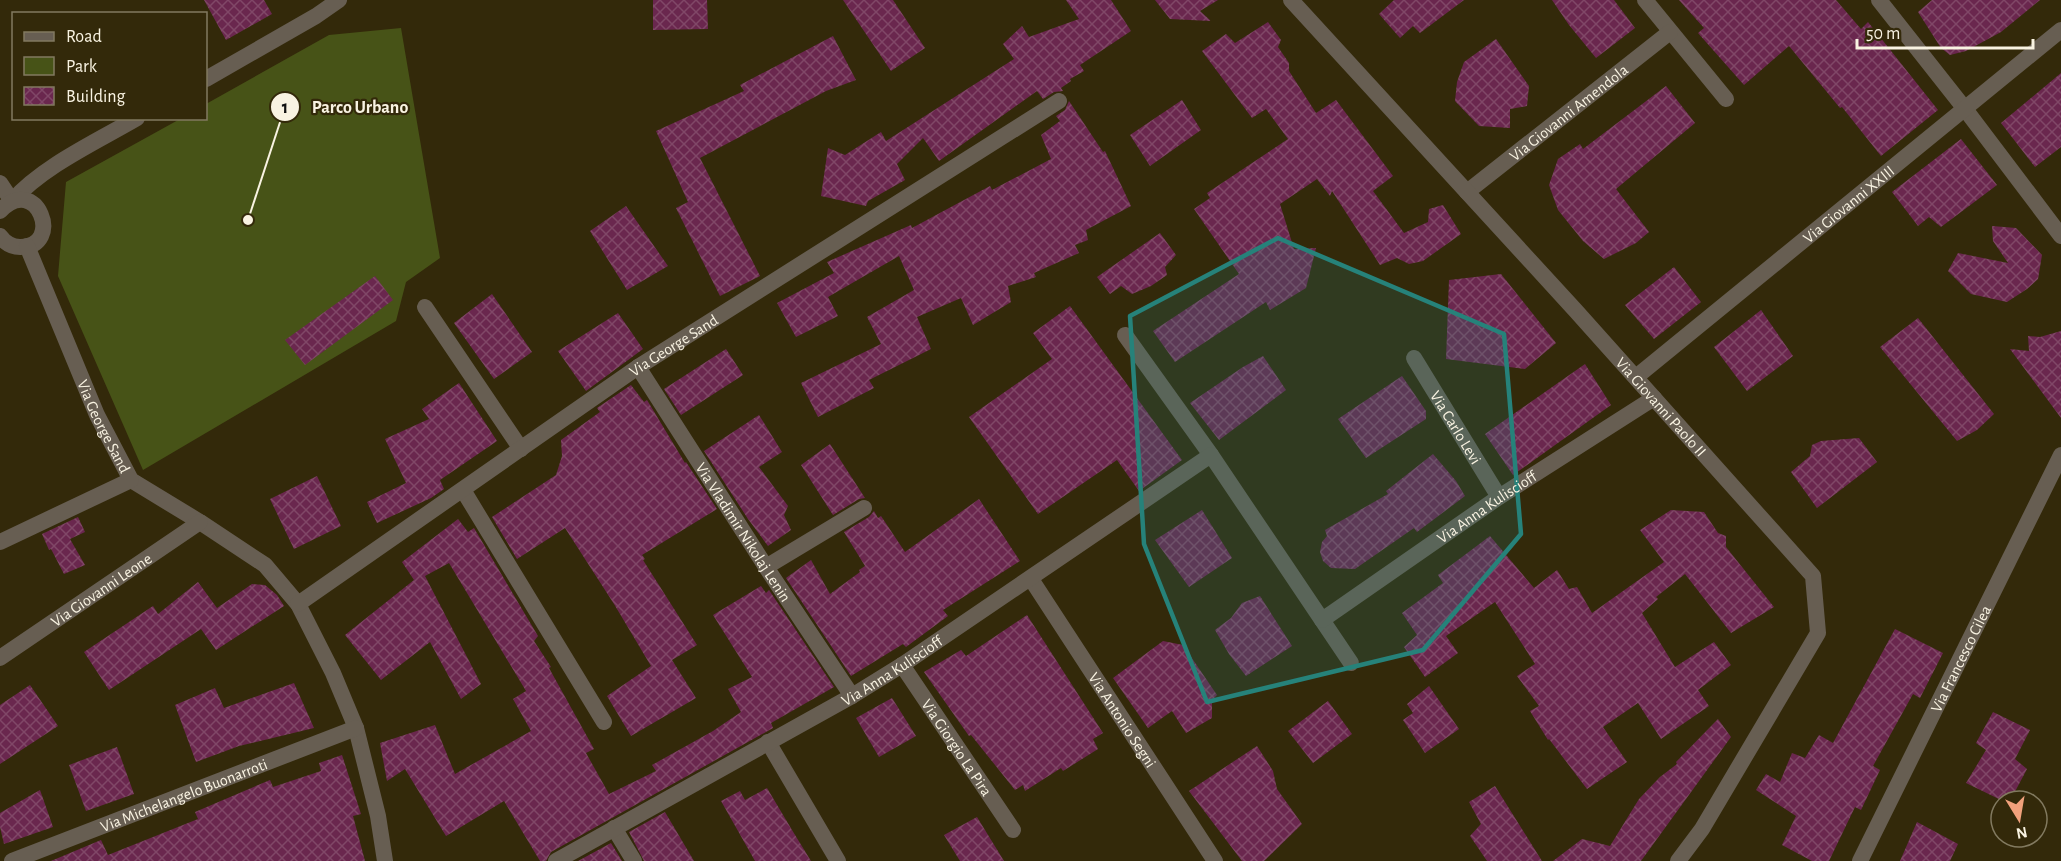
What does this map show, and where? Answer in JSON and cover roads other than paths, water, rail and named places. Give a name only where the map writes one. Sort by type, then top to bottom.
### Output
[{"type":"street","points":[[207,78],[339,0]]},
{"type":"street","name":"Via Giovanni Paolo II","points":[[1291,0],[1636,377],[1813,576],[1818,633],[1702,829],[1678,861]]},
{"type":"street","points":[[1645,0],[1726,99]]},
{"type":"street","points":[[1879,0],[2061,236]]},
{"type":"street","name":"Via Giovanni XXIII","points":[[1636,377],[2061,30]]},
{"type":"street","name":"Via Giovanni Amendola","points":[[1467,192],[1670,32]]},
{"type":"street","name":"Via George Sand","points":[[298,604],[638,367],[1059,101]]},
{"type":"street","points":[[6,206],[40,174],[134,120]]},
{"type":"street","points":[[0,183],[6,206]]},
{"type":"street","points":[[0,236],[9,245],[16,247],[27,246],[38,240],[42,233],[43,218],[40,211],[28,201],[6,206]]},
{"type":"street","name":"Via George Sand","points":[[27,246],[97,415],[131,480],[265,565],[298,604],[333,673],[356,728],[378,816],[385,861]]},
{"type":"street","points":[[425,307],[521,449]]},
{"type":"street","points":[[1125,335],[1211,455],[1351,663]]},
{"type":"street","name":"Via Carlo Levi","points":[[1414,358],[1499,497]]},
{"type":"street","name":"Via Vladimir Nikolaj Lenin","points":[[638,367],[852,696]]},
{"type":"street","name":"Via Anna Kuliscioff","points":[[1322,620],[1499,497],[1654,398]]},
{"type":"street","name":"Via Anna Kuliscioff","points":[[556,861],[852,696],[1031,579],[1211,455]]},
{"type":"street","name":"Via Francesco Cilea","points":[[1860,861],[2061,455]]},
{"type":"street","points":[[0,542],[131,480]]},
{"type":"street","points":[[463,490],[604,722]]},
{"type":"street","points":[[766,567],[864,508]]},
{"type":"street","name":"Via Giovanni Leone","points":[[0,658],[200,522]]},
{"type":"street","name":"Via Antonio Segni","points":[[1031,579],[1215,861]]},
{"type":"street","name":"Via Giorgio La Pira","points":[[902,665],[1013,830]]},
{"type":"street","name":"Via Michelangelo Buonarroti","points":[[12,861],[356,728]]},
{"type":"street","points":[[768,742],[838,861]]},
{"type":"street","points":[[614,828],[634,861]]},
{"type":"place","name":"Parco Urbano","points":[[248,220]]}]
